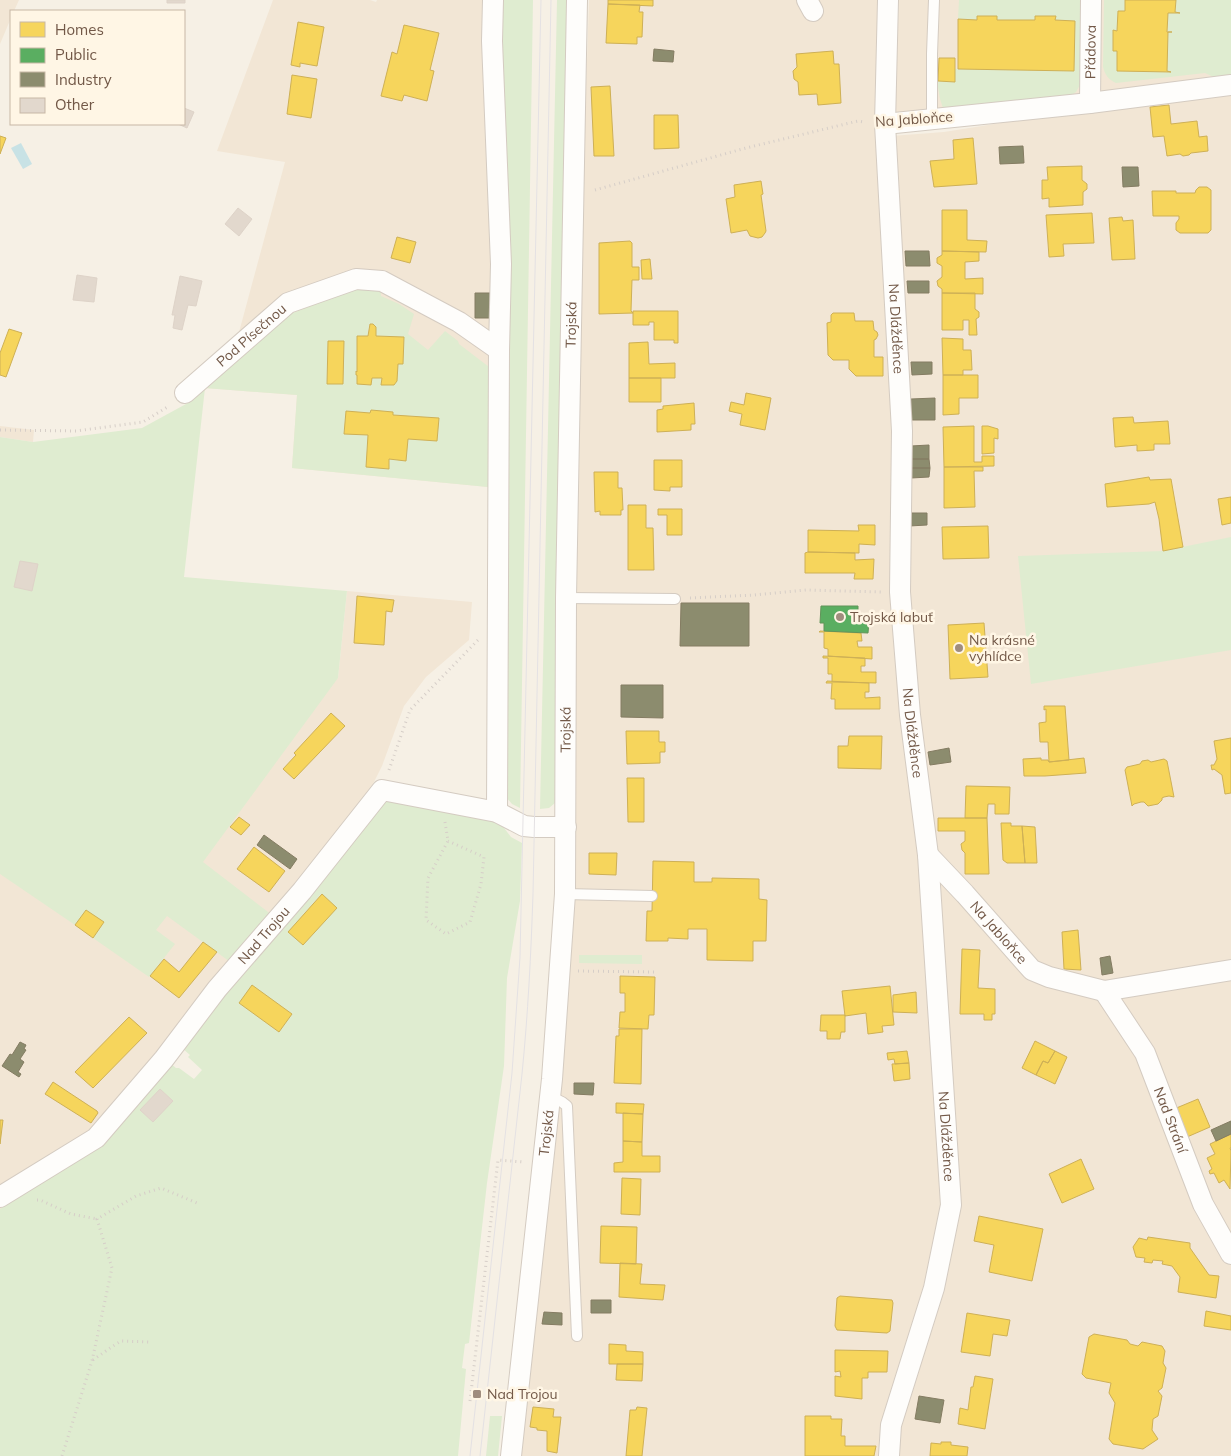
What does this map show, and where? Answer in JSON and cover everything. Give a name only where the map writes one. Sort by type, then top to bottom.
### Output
[{"type":"street","points":[[493,0],[492,41],[501,264],[497,812]]},
{"type":"street","name":"Trojská","points":[[511,1456],[550,1096],[566,894],[566,598],[577,0]]},
{"type":"street","name":"Na Dlážděnce","points":[[888,0],[885,124],[902,431],[900,592],[910,715],[928,855],[952,1205],[934,1288],[891,1424],[889,1456]]},
{"type":"street","name":"Přádova","points":[[1090,103],[1091,0]]},
{"type":"street","name":"Na Jabloňce","points":[[885,124],[1090,103],[1231,85]]},
{"type":"street","name":"Pod Písečnou","points":[[185,393],[288,303],[356,279],[382,281],[459,322],[499,350]]},
{"type":"street","points":[[382,790],[497,812],[524,826],[566,827]]},
{"type":"street","name":"Nad Trojou","points":[[0,1198],[96,1138],[164,1059],[218,989],[302,891],[382,790]]},
{"type":"street","name":"Na Jabloňce","points":[[928,855],[1032,970],[1049,977],[1104,991],[1231,970]]},
{"type":"street","name":"Nad Strání","points":[[1104,991],[1145,1054],[1202,1204],[1231,1254]]},
{"type":"lane","points":[[932,119],[934,0]]},
{"type":"lane","points":[[566,598],[675,598]]},
{"type":"lane","points":[[566,894],[652,896]]},
{"type":"lane","points":[[550,1096],[567,1106],[577,1336]]},
{"type":"path","name":"Na Jabloňce","points":[[574,191],[587,192],[746,148],[858,121],[885,124]]},
{"type":"path","points":[[0,430],[76,430],[143,422],[163,411],[185,393]]},
{"type":"path","points":[[675,598],[754,595],[806,590],[887,593]]},
{"type":"path","points":[[382,790],[410,710],[476,641],[498,632]]},
{"type":"path","points":[[441,801],[448,841],[428,878],[426,920],[446,934],[470,922],[481,884],[484,857],[448,841]]},
{"type":"path","points":[[573,971],[655,972]]},
{"type":"path","points":[[470,1401],[498,1160],[523,1162]]},
{"type":"path","points":[[40,1200],[71,1214],[98,1219],[136,1196],[161,1188],[197,1203]]},
{"type":"path","points":[[62,1456],[92,1361],[112,1268],[98,1219]]},
{"type":"path","points":[[92,1361],[122,1341],[149,1342]]},
{"type":"shaded area","points":[[0,0],[19,0],[14,10],[10,10],[10,20],[0,44]]},
{"type":"shaded area","points":[[273,0],[370,0],[376,2],[377,0],[487,0],[496,293],[488,487],[292,468],[297,395],[205,388],[235,347],[285,162],[217,151]]},
{"type":"shaded area","points":[[589,0],[881,0],[878,137],[944,132],[1084,110],[1231,94],[1231,1456],[520,1456],[575,587],[583,185]]},
{"type":"shaded area","points":[[899,0],[1231,0],[1231,80],[918,127],[895,112]]},
{"type":"shaded area","points":[[0,426],[34,430],[33,442],[0,437]]},
{"type":"shaded area","points":[[347,591],[472,602],[469,640],[426,677],[404,706],[382,766],[370,790],[383,798],[281,1079],[204,1020],[98,1145],[0,1210],[0,839],[338,678]]},
{"type":"green space","points":[[500,0],[533,0],[520,808],[512,804],[506,797],[510,306],[499,32]]},
{"type":"green space","points":[[557,0],[570,0],[558,502],[555,803],[549,808],[540,809]]},
{"type":"green space","points":[[959,0],[1085,0],[1081,83],[1076,92],[1068,97],[944,111],[937,81],[955,82],[955,69],[1074,70],[1075,21],[1055,20],[1056,17],[1035,20],[997,20],[997,16],[977,16],[977,20],[958,19]]},
{"type":"green space","points":[[1104,0],[1125,0],[1125,11],[1118,11],[1117,31],[1114,30],[1113,51],[1117,51],[1117,71],[1170,72],[1167,71],[1168,13],[1179,13],[1175,12],[1176,0],[1231,0],[1231,77],[1218,79],[1205,73],[1114,82],[1108,77],[1103,67]]},
{"type":"green space","points":[[380,283],[381,296],[399,304],[414,314],[408,334],[428,350],[445,331],[493,370],[488,487],[292,468],[297,395],[205,388],[184,577],[347,591],[338,678],[203,862],[272,915],[233,964],[167,916],[156,930],[175,944],[149,977],[93,938],[104,922],[86,910],[75,925],[0,874],[0,437],[33,442],[142,428],[186,404],[290,314],[357,288]],"holes":[[[372,324],[376,327],[376,336],[404,337],[403,364],[398,364],[397,381],[394,385],[382,385],[382,378],[372,378],[371,385],[357,384],[357,336],[368,336],[369,325]],[[328,341],[344,341],[343,384],[327,384]],[[371,410],[393,412],[393,415],[438,418],[437,441],[408,439],[406,461],[389,459],[388,469],[366,466],[368,435],[344,433],[346,411],[370,413]]]},
{"type":"green space","points":[[1231,537],[1231,650],[1031,684],[1018,556],[1163,551]]},
{"type":"green space","points":[[382,798],[498,820],[511,837],[522,843],[520,901],[507,978],[504,1066],[487,1183],[469,1343],[465,1344],[462,1368],[466,1369],[458,1456],[0,1456],[0,1209],[108,1136],[170,1063],[194,1079],[202,1070],[188,1057],[190,1055],[182,1048]],"holes":[[[321,894],[336,908],[303,945],[288,932]],[[252,986],[292,1014],[279,1032],[239,1003]],[[160,1089],[172,1100],[153,1122],[140,1110]]]},
{"type":"green space","points":[[579,955],[642,955],[642,964],[579,963]]},
{"type":"green space","points":[[490,1416],[502,1416],[498,1456],[486,1456]]},
{"type":"water","points":[[21,143],[32,164],[23,169],[11,148]]},
{"type":"building: Homes","points":[[608,0],[653,0],[653,6],[608,4]]},
{"type":"building: Homes","points":[[1125,0],[1176,0],[1175,12],[1180,13],[1168,13],[1167,71],[1171,72],[1117,71],[1117,51],[1113,51],[1113,30],[1117,31],[1118,11],[1125,11]]},
{"type":"building: Homes","points":[[608,4],[640,5],[639,12],[643,12],[642,37],[637,37],[637,44],[606,43]]},
{"type":"building: Homes","points":[[977,16],[997,16],[997,20],[1035,20],[1035,16],[1056,16],[1055,20],[1075,21],[1074,71],[958,69],[958,19],[977,20]]},
{"type":"building: Homes","points":[[298,22],[324,27],[317,66],[300,63],[300,67],[291,65]]},
{"type":"building: Homes","points":[[404,25],[439,33],[430,70],[434,71],[427,101],[404,95],[402,101],[381,96],[392,52],[397,54]]},
{"type":"building: Homes","points":[[833,51],[834,64],[839,64],[841,103],[818,105],[817,94],[799,95],[798,82],[794,79],[793,71],[797,67],[796,54]]},
{"type":"building: Homes","points":[[939,58],[955,58],[955,82],[938,81]]},
{"type":"building: Homes","points":[[292,75],[317,79],[311,118],[287,114]]},
{"type":"building: Homes","points":[[610,86],[614,156],[594,156],[591,87]]},
{"type":"building: Homes","points":[[1169,105],[1171,124],[1197,121],[1199,137],[1207,136],[1208,151],[1183,156],[1180,154],[1167,156],[1164,136],[1153,137],[1150,107]]},
{"type":"building: Homes","points":[[654,115],[678,115],[679,148],[654,149]]},
{"type":"building: Homes","points":[[0,136],[6,138],[0,154]]},
{"type":"building: Homes","points":[[973,138],[977,184],[934,187],[930,161],[954,159],[953,140]]},
{"type":"building: Homes","points":[[1082,166],[1082,180],[1087,184],[1087,189],[1083,192],[1083,205],[1049,207],[1049,198],[1042,199],[1042,180],[1048,180],[1047,167]]},
{"type":"building: Homes","points":[[761,181],[765,233],[762,237],[758,238],[750,236],[747,230],[731,233],[726,199],[735,197],[734,185]]},
{"type":"building: Homes","points":[[1199,187],[1207,187],[1211,190],[1211,230],[1208,233],[1180,233],[1176,230],[1179,216],[1153,216],[1152,191],[1195,193]]},
{"type":"building: Homes","points":[[942,210],[967,210],[967,240],[987,241],[986,252],[942,251]]},
{"type":"building: Homes","points":[[1092,213],[1094,243],[1063,244],[1064,256],[1049,257],[1046,215]]},
{"type":"building: Homes","points":[[1122,217],[1123,221],[1133,220],[1135,259],[1112,260],[1109,218]]},
{"type":"building: Homes","points":[[397,237],[416,242],[410,263],[391,258]]},
{"type":"building: Homes","points":[[630,241],[632,243],[632,267],[639,267],[639,280],[632,280],[631,311],[633,313],[599,314],[599,243]]},
{"type":"building: Homes","points":[[942,251],[979,252],[979,261],[965,262],[965,279],[983,278],[983,294],[942,293],[942,289],[938,286],[937,281],[942,277],[942,266],[937,263],[937,258],[942,255]]},
{"type":"building: Homes","points":[[650,259],[652,279],[642,279],[641,260]]},
{"type":"building: Homes","points":[[942,293],[975,293],[975,309],[979,312],[979,317],[976,319],[977,335],[969,335],[969,320],[963,320],[963,330],[942,330]]},
{"type":"building: Homes","points":[[633,311],[678,311],[678,343],[674,343],[674,340],[654,340],[654,322],[649,322],[649,325],[633,325]]},
{"type":"building: Homes","points":[[833,313],[854,313],[855,321],[873,321],[874,330],[878,335],[874,340],[874,357],[883,357],[883,376],[856,376],[849,369],[849,360],[833,360],[828,355],[827,323],[831,322],[831,315]]},
{"type":"building: Homes","points":[[370,324],[376,327],[376,336],[404,337],[403,364],[398,364],[397,381],[394,385],[381,385],[382,378],[372,378],[371,385],[357,384],[357,336],[368,336]]},
{"type":"building: Homes","points":[[9,329],[22,333],[6,377],[0,375],[0,353]]},
{"type":"building: Homes","points":[[942,338],[963,339],[963,350],[971,350],[972,370],[963,370],[963,375],[943,375]]},
{"type":"building: Homes","points":[[328,341],[344,341],[343,384],[327,384]]},
{"type":"building: Homes","points":[[648,342],[649,364],[675,363],[675,378],[629,378],[629,343]]},
{"type":"building: Homes","points":[[943,375],[978,375],[978,398],[959,398],[959,414],[943,415]]},
{"type":"building: Homes","points":[[629,378],[661,378],[661,402],[629,402]]},
{"type":"building: Homes","points":[[746,393],[771,398],[765,430],[740,425],[742,414],[729,411],[731,402],[744,405]]},
{"type":"building: Homes","points":[[694,403],[695,424],[691,424],[691,430],[657,432],[657,410],[663,409],[663,406]]},
{"type":"building: Homes","points":[[371,410],[393,412],[393,415],[439,418],[437,441],[408,439],[406,461],[389,459],[389,469],[366,467],[368,435],[344,434],[346,411],[370,413]]},
{"type":"building: Homes","points":[[1133,417],[1134,423],[1168,421],[1170,444],[1154,444],[1154,450],[1137,451],[1137,445],[1115,447],[1113,418]]},
{"type":"building: Homes","points":[[974,426],[974,462],[982,462],[982,456],[994,456],[994,466],[944,467],[943,427]]},
{"type":"building: Homes","points":[[982,426],[998,429],[998,439],[994,438],[994,453],[982,454]]},
{"type":"building: Homes","points":[[654,460],[682,460],[682,487],[670,487],[670,491],[654,490]]},
{"type":"building: Homes","points":[[944,467],[983,467],[983,471],[974,471],[975,507],[944,508]]},
{"type":"building: Homes","points":[[594,472],[618,472],[618,488],[622,488],[623,510],[621,510],[621,515],[600,515],[600,511],[595,512]]},
{"type":"building: Homes","points":[[1149,477],[1150,480],[1171,479],[1183,547],[1163,551],[1155,502],[1107,507],[1105,484]]},
{"type":"building: Homes","points":[[1231,497],[1231,523],[1222,525],[1218,499]]},
{"type":"building: Homes","points":[[628,505],[646,505],[646,528],[653,528],[654,570],[628,570]]},
{"type":"building: Homes","points":[[658,509],[682,509],[682,535],[667,535],[667,515],[658,515]]},
{"type":"building: Homes","points":[[858,525],[875,525],[875,545],[859,544],[859,553],[808,552],[808,530],[859,531]]},
{"type":"building: Homes","points":[[988,526],[989,558],[943,559],[942,527]]},
{"type":"building: Homes","points":[[805,553],[855,553],[855,560],[874,559],[873,579],[854,579],[855,573],[805,573]]},
{"type":"building: Homes","points":[[357,596],[394,600],[392,612],[386,611],[384,645],[354,643]]},
{"type":"building: Homes","points":[[984,623],[988,677],[950,679],[948,625]]},
{"type":"building: Homes","points":[[820,631],[861,633],[862,641],[857,641],[858,647],[872,647],[872,659],[828,656],[828,649],[824,648],[824,632]]},
{"type":"building: Homes","points":[[823,656],[865,658],[865,666],[861,666],[861,672],[876,672],[876,683],[832,682],[832,674],[828,674],[828,658],[823,658]]},
{"type":"building: Homes","points":[[827,681],[869,683],[869,692],[865,692],[865,698],[880,697],[880,709],[835,709],[835,699],[831,699],[832,683],[826,683]]},
{"type":"building: Homes","points":[[1044,706],[1065,706],[1069,760],[1049,762],[1048,742],[1040,742],[1039,723],[1046,722],[1046,709],[1044,710]]},
{"type":"building: Homes","points":[[331,713],[345,726],[294,779],[283,769],[296,755],[294,753]]},
{"type":"building: Homes","points":[[626,731],[659,731],[659,742],[665,742],[665,752],[660,752],[660,763],[627,764]]},
{"type":"building: Homes","points":[[849,736],[882,736],[881,769],[838,768],[838,746],[848,746]]},
{"type":"building: Homes","points":[[1231,738],[1231,793],[1225,794],[1222,775],[1214,769],[1212,770],[1211,765],[1214,765],[1217,759],[1214,741]]},
{"type":"building: Homes","points":[[1041,758],[1041,760],[1048,760],[1049,762],[1084,758],[1086,773],[1024,776],[1023,759]]},
{"type":"building: Homes","points":[[1164,759],[1167,761],[1174,797],[1164,797],[1158,804],[1148,806],[1141,802],[1132,806],[1125,770],[1127,767],[1140,764],[1142,761],[1148,760],[1151,762]]},
{"type":"building: Homes","points":[[627,778],[644,778],[644,822],[628,822]]},
{"type":"building: Homes","points":[[966,786],[1010,787],[1009,814],[995,814],[995,804],[988,804],[987,818],[965,818]]},
{"type":"building: Homes","points":[[239,817],[250,825],[241,835],[230,827]]},
{"type":"building: Homes","points":[[938,818],[987,818],[989,874],[965,874],[965,853],[962,850],[961,844],[965,841],[965,831],[938,831]]},
{"type":"building: Homes","points":[[1001,823],[1011,823],[1011,826],[1022,826],[1025,863],[1007,863],[1003,860]]},
{"type":"building: Homes","points":[[1022,826],[1035,827],[1037,863],[1025,863]]},
{"type":"building: Homes","points":[[254,847],[285,871],[269,892],[237,869]]},
{"type":"building: Homes","points":[[589,853],[617,853],[616,875],[589,874]]},
{"type":"building: Homes","points":[[653,861],[694,862],[694,882],[712,882],[712,878],[759,879],[759,899],[767,900],[766,941],[753,941],[753,961],[707,960],[707,929],[688,929],[688,939],[668,938],[668,941],[646,941],[647,911],[652,911]]},
{"type":"building: Homes","points":[[322,894],[337,908],[303,945],[288,932]]},
{"type":"building: Homes","points":[[86,910],[104,922],[93,938],[75,925]]},
{"type":"building: Homes","points":[[1078,930],[1081,970],[1064,969],[1062,932]]},
{"type":"building: Homes","points":[[203,942],[217,952],[179,998],[150,976],[164,959],[179,972]]},
{"type":"building: Homes","points":[[962,949],[980,950],[978,988],[995,989],[995,1014],[992,1014],[992,1020],[984,1020],[984,1014],[960,1014]]},
{"type":"building: Homes","points":[[620,976],[655,977],[654,1015],[649,1015],[648,1029],[619,1028],[620,1012],[625,1012],[625,993],[620,993]]},
{"type":"building: Homes","points":[[252,985],[292,1014],[279,1032],[239,1003]]},
{"type":"building: Homes","points":[[890,986],[894,1025],[882,1026],[883,1032],[868,1034],[866,1013],[845,1016],[842,991]]},
{"type":"building: Homes","points":[[916,992],[917,1013],[893,1012],[893,995]]},
{"type":"building: Homes","points":[[821,1015],[845,1015],[845,1032],[841,1032],[840,1039],[827,1039],[827,1031],[820,1031]]},
{"type":"building: Homes","points":[[129,1017],[147,1033],[93,1088],[75,1072]]},
{"type":"building: Homes","points":[[619,1029],[642,1029],[641,1084],[614,1083],[616,1036],[619,1036]]},
{"type":"building: Homes","points":[[1035,1041],[1055,1051],[1048,1063],[1043,1061],[1036,1075],[1022,1068]]},
{"type":"building: Homes","points":[[907,1051],[909,1063],[895,1064],[894,1059],[888,1060],[887,1053]]},
{"type":"building: Homes","points":[[1055,1051],[1067,1057],[1055,1084],[1036,1075],[1043,1061],[1048,1063]]},
{"type":"building: Homes","points":[[909,1063],[910,1079],[894,1081],[892,1064]]},
{"type":"building: Homes","points":[[53,1082],[97,1111],[98,1113],[91,1123],[45,1094]]},
{"type":"building: Homes","points":[[1198,1099],[1210,1127],[1187,1137],[1174,1109]]},
{"type":"building: Homes","points":[[616,1103],[644,1104],[643,1114],[616,1113]]},
{"type":"building: Homes","points":[[623,1113],[643,1114],[642,1142],[623,1141]]},
{"type":"building: Homes","points":[[0,1120],[3,1120],[0,1144]]},
{"type":"building: Homes","points":[[1231,1134],[1230,1189],[1224,1180],[1219,1183],[1214,1173],[1210,1174],[1209,1171],[1212,1169],[1207,1158],[1215,1154],[1210,1144]]},
{"type":"building: Homes","points":[[623,1141],[642,1142],[642,1156],[660,1156],[660,1172],[614,1172],[614,1163],[623,1162]]},
{"type":"building: Homes","points":[[1081,1159],[1094,1189],[1062,1203],[1049,1174]]},
{"type":"building: Homes","points":[[622,1178],[641,1179],[640,1215],[621,1214]]},
{"type":"building: Homes","points":[[979,1216],[1043,1229],[1032,1281],[989,1272],[994,1245],[974,1241]]},
{"type":"building: Homes","points":[[601,1226],[637,1227],[636,1264],[600,1263]]},
{"type":"building: Homes","points":[[1148,1237],[1190,1243],[1190,1248],[1209,1275],[1219,1276],[1216,1298],[1178,1292],[1180,1277],[1172,1266],[1162,1264],[1163,1261],[1153,1260],[1152,1263],[1144,1262],[1145,1258],[1136,1257],[1133,1247],[1139,1238],[1147,1240]]},
{"type":"building: Homes","points":[[620,1263],[642,1264],[640,1284],[665,1285],[663,1300],[619,1297]]},
{"type":"building: Homes","points":[[840,1296],[892,1300],[890,1331],[887,1333],[837,1330],[835,1326],[837,1298]]},
{"type":"building: Homes","points":[[1206,1311],[1231,1316],[1231,1330],[1204,1326]]},
{"type":"building: Homes","points":[[967,1313],[1010,1320],[1007,1336],[993,1334],[990,1356],[961,1352]]},
{"type":"building: Homes","points":[[1094,1334],[1127,1340],[1130,1344],[1138,1346],[1142,1342],[1162,1346],[1165,1351],[1163,1363],[1166,1368],[1162,1388],[1158,1391],[1162,1396],[1158,1416],[1153,1419],[1152,1430],[1158,1439],[1143,1449],[1113,1444],[1109,1439],[1115,1403],[1109,1393],[1111,1383],[1086,1378],[1082,1374],[1089,1337]]},
{"type":"building: Homes","points":[[609,1344],[626,1345],[626,1351],[643,1352],[643,1364],[609,1364]]},
{"type":"building: Homes","points":[[835,1350],[888,1351],[887,1372],[868,1372],[868,1378],[862,1378],[862,1399],[835,1396],[835,1376],[841,1377],[840,1371],[835,1372]]},
{"type":"building: Homes","points":[[617,1364],[643,1364],[642,1381],[616,1380]]},
{"type":"building: Homes","points":[[975,1376],[993,1379],[985,1429],[958,1424],[960,1408],[968,1410],[971,1387],[973,1387]]},
{"type":"building: Homes","points":[[533,1407],[554,1409],[553,1417],[561,1417],[557,1453],[547,1451],[547,1431],[530,1427]]},
{"type":"building: Homes","points":[[637,1407],[647,1408],[642,1456],[626,1456],[630,1410],[636,1410]]},
{"type":"building: Homes","points":[[805,1416],[831,1416],[831,1419],[842,1419],[841,1436],[845,1436],[845,1446],[876,1446],[874,1456],[805,1456]]},
{"type":"building: Homes","points":[[941,1442],[951,1442],[951,1445],[968,1447],[967,1456],[930,1456],[931,1443],[941,1444]]},
{"type":"building: Public","points":[[821,606],[858,606],[858,621],[869,621],[868,633],[824,631],[824,623],[820,623]]},
{"type":"building: Industry","points":[[654,49],[674,51],[673,62],[653,61]]},
{"type":"building: Industry","points":[[1023,146],[1024,163],[1000,164],[999,147]]},
{"type":"building: Industry","points":[[1122,167],[1138,167],[1139,186],[1123,187]]},
{"type":"building: Industry","points":[[905,251],[929,251],[930,266],[906,266]]},
{"type":"building: Industry","points":[[907,281],[929,281],[929,293],[908,293]]},
{"type":"building: Industry","points":[[475,293],[496,293],[496,318],[475,318]]},
{"type":"building: Industry","points":[[911,362],[932,362],[932,374],[912,375]]},
{"type":"building: Industry","points":[[935,398],[935,420],[911,420],[911,399]]},
{"type":"building: Industry","points":[[929,445],[929,459],[911,459],[911,446]]},
{"type":"building: Industry","points":[[911,459],[929,459],[930,468],[911,468]]},
{"type":"building: Industry","points":[[911,468],[930,468],[929,477],[911,478]]},
{"type":"building: Industry","points":[[909,513],[927,513],[927,525],[909,526]]},
{"type":"building: Industry","points":[[681,603],[749,603],[749,646],[680,646]]},
{"type":"building: Industry","points":[[621,685],[663,685],[663,718],[621,717]]},
{"type":"building: Industry","points":[[949,748],[951,762],[930,765],[928,752]]},
{"type":"building: Industry","points":[[264,835],[297,859],[290,869],[257,845]]},
{"type":"building: Industry","points":[[1110,956],[1113,973],[1102,975],[1100,958]]},
{"type":"building: Industry","points":[[20,1042],[26,1045],[24,1049],[26,1050],[20,1059],[24,1062],[18,1072],[21,1074],[19,1077],[2,1066]]},
{"type":"building: Industry","points":[[574,1083],[594,1083],[593,1095],[574,1094]]},
{"type":"building: Industry","points":[[1231,1121],[1231,1134],[1216,1141],[1211,1130]]},
{"type":"building: Industry","points":[[591,1300],[611,1300],[611,1313],[591,1313]]},
{"type":"building: Industry","points":[[544,1312],[562,1313],[562,1325],[542,1324]]},
{"type":"building: Industry","points":[[919,1396],[944,1400],[940,1423],[915,1419]]},
{"type":"building: Other","points":[[167,0],[185,0],[185,3],[167,3]]},
{"type":"building: Other","points":[[185,108],[194,112],[187,128],[180,125],[185,125]]},
{"type":"building: Other","points":[[238,208],[252,219],[239,236],[225,224]]},
{"type":"building: Other","points":[[77,275],[97,278],[94,302],[73,300]]},
{"type":"building: Other","points":[[180,276],[202,281],[196,306],[188,305],[182,330],[173,328],[175,315],[172,315]]},
{"type":"building: Other","points":[[20,561],[38,564],[32,591],[14,587]]},
{"type":"building: Other","points":[[160,1089],[173,1101],[153,1122],[140,1110]]},
{"type":"tram line","points":[[470,1456],[512,1073],[520,957],[541,0]]},
{"type":"tram line","points":[[480,1456],[522,1074],[530,962],[533,894],[551,0]]},
{"type":"place","name":"Trojská labuť","points":[[840,617]]},
{"type":"place","name":"Na krásné vyhlídce","points":[[959,648]]},
{"type":"place","name":"Nad Trojou","points":[[477,1394]]}]
